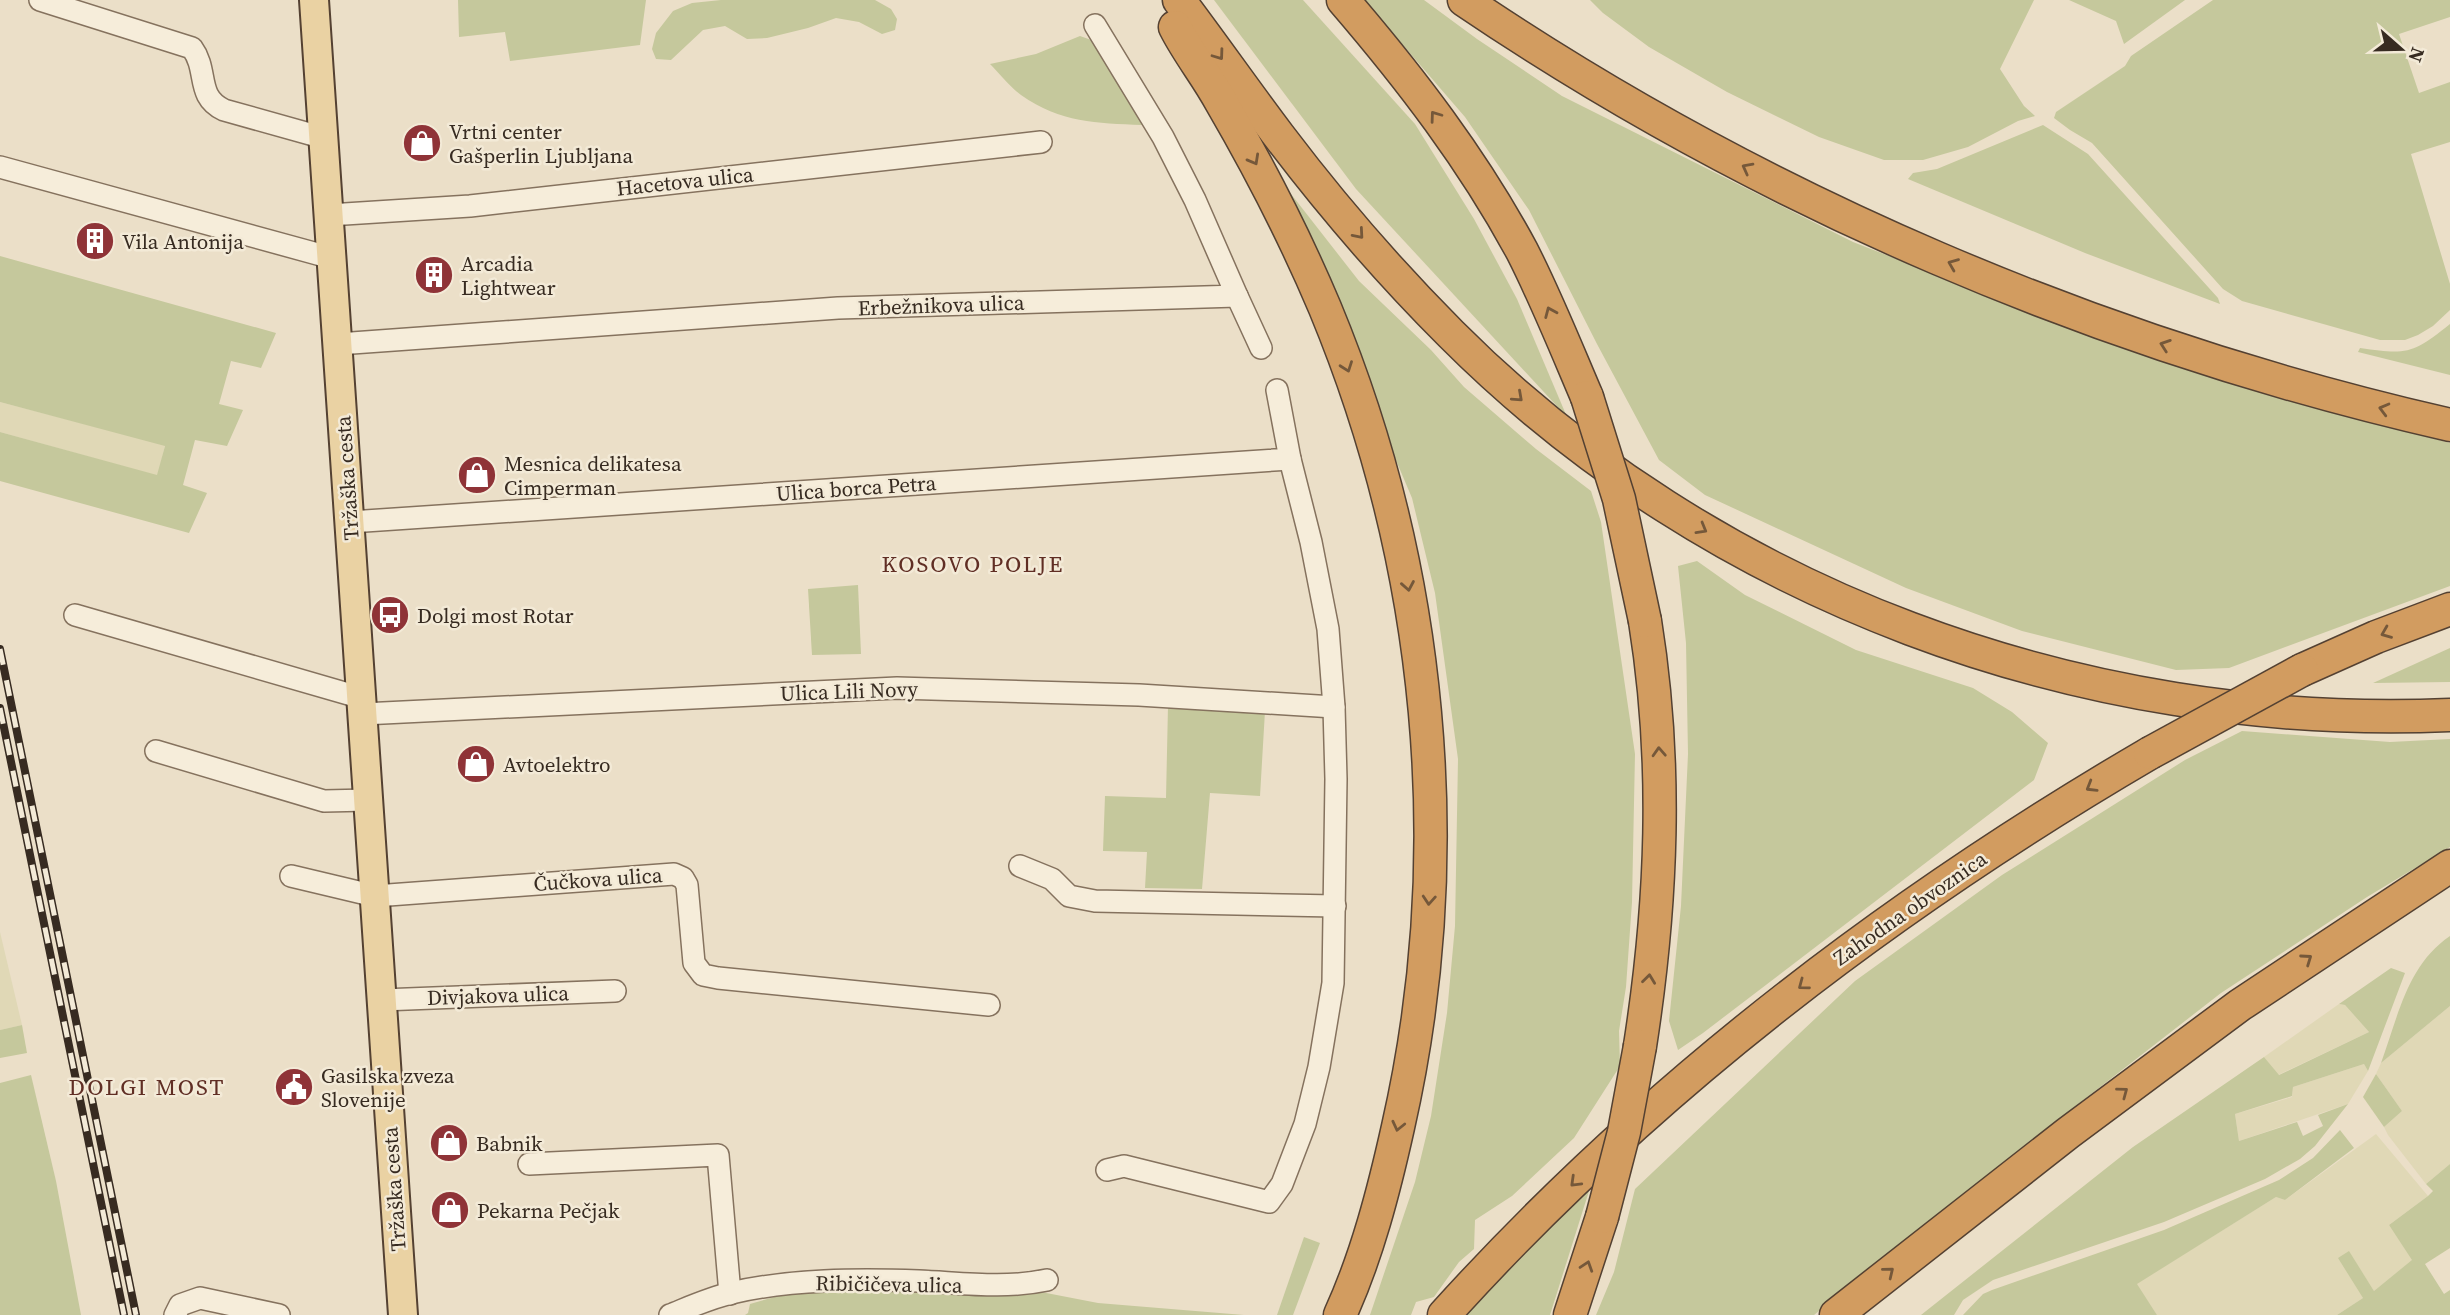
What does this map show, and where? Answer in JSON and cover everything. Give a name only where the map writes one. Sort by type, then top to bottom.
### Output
[{"type":"highway","points":[[1163,0],[1176,31],[1220,100],[1281,211],[1331,322],[1363,410],[1385,486],[1404,565],[1421,671],[1430,778],[1431,832],[1430,886],[1421,993],[1405,1098],[1393,1152],[1363,1255],[1340,1315]]},
{"type":"highway","points":[[1179,0],[1312,177],[1380,259],[1454,336],[1533,410],[1575,444],[1636,489],[1708,533],[1806,584],[1891,621],[1954,644],[2055,675],[2162,698],[2253,710],[2334,715],[2450,715]]},
{"type":"highway","points":[[1343,0],[1434,114],[1494,204],[1545,298],[1587,397],[1619,499],[1645,621],[1655,693],[1661,802],[1657,908],[1640,1046],[1624,1132],[1602,1217],[1570,1315]]},
{"type":"highway","points":[[1464,0],[1564,65],[1702,144],[1798,194],[1943,260],[2054,305],[2180,350],[2296,386],[2450,425]]},
{"type":"highway","name":"Zahodna obvoznica","points":[[1444,1315],[1559,1197],[1636,1123],[1765,1016],[1879,928],[2053,811],[2150,753],[2302,670],[2450,608]]},
{"type":"highway","points":[[1836,1315],[2068,1133],[2240,1005],[2450,866]]},
{"type":"main road","name":"Tržaška cesta","points":[[314,0],[403,1315]]},
{"type":"street","points":[[40,0],[192,48],[200,59],[205,93],[214,105],[324,138]]},
{"type":"street","points":[[1095,25],[1163,137],[1195,200],[1261,348]]},
{"type":"street","name":"Hacetova ulica","points":[[329,215],[470,206],[1041,142]]},
{"type":"street","points":[[0,167],[332,258]]},
{"type":"street","name":"Erbežnikova ulica","points":[[338,344],[838,308],[1237,296]]},
{"type":"street","points":[[1107,1170],[1125,1166],[1269,1202],[1282,1184],[1305,1124],[1319,1067],[1333,983],[1334,707],[1328,629],[1277,390]]},
{"type":"street","name":"Ulica borca Petra","points":[[350,522],[1290,459]]},
{"type":"street","points":[[75,615],[362,706]]},
{"type":"street","name":"Ulica Lili Novy","points":[[362,706],[897,688],[1139,695],[1334,707]]},
{"type":"street","points":[[156,751],[324,801],[368,800]]},
{"type":"street","points":[[1020,866],[1052,879],[1069,896],[1095,901],[1335,906]]},
{"type":"street","name":"Čučkova ulica","points":[[375,896],[674,874],[683,878],[687,885],[694,963],[703,975],[989,1005]]},
{"type":"street","points":[[291,876],[375,896]]},
{"type":"street","name":"Divjakova ulica","points":[[382,1000],[615,991]]},
{"type":"street","points":[[529,1164],[718,1155],[730,1294]]},
{"type":"street","name":"Ribičičeva ulica","points":[[670,1315],[730,1294],[818,1282],[919,1281],[1001,1287],[1047,1280]]},
{"type":"street","points":[[175,1315],[180,1305],[200,1298],[279,1315]]},
{"type":"shaded area","points":[[0,402],[165,445],[158,476],[0,432]]},
{"type":"shaded area","points":[[0,932],[22,1025],[0,1030]]},
{"type":"shaded area","points":[[2339,1004],[2345,1005],[2369,1032],[2278,1075],[2264,1057]]},
{"type":"shaded area","points":[[2450,1006],[2450,1164],[2426,1184],[2384,1127],[2402,1111],[2376,1074],[2381,1063]]},
{"type":"shaded area","points":[[2364,1064],[2368,1071],[2348,1104],[2239,1141],[2235,1114],[2292,1097],[2293,1087]]},
{"type":"shaded area","points":[[2376,1134],[2428,1196],[2389,1225],[2413,1260],[2374,1291],[2349,1252],[2363,1298],[2337,1315],[2157,1315],[2136,1284],[2276,1197],[2285,1200]]},
{"type":"green space","points":[[458,0],[646,0],[640,45],[510,61],[505,32],[459,37]]},
{"type":"green space","points":[[721,0],[875,0],[891,9],[897,19],[895,30],[882,34],[859,22],[836,18],[767,38],[747,39],[725,26],[703,30],[671,60],[656,59],[652,49],[656,33],[673,11],[692,3]]},
{"type":"green space","points":[[1214,0],[1303,0],[1415,124],[1474,219],[1517,299],[1567,417],[1356,189]]},
{"type":"green space","points":[[1364,0],[1424,0],[1562,96],[1853,242],[2056,321],[2181,366],[2288,400],[2450,443],[2450,586],[2229,668],[2176,670],[2022,631],[1906,588],[1705,495],[1659,460],[1529,210],[1465,117]]},
{"type":"green space","points":[[1590,0],[2034,0],[2000,69],[2024,106],[2035,116],[2018,121],[1968,147],[1923,160],[1884,160],[1819,137],[1727,92],[1649,47]]},
{"type":"green space","points":[[2069,0],[2185,0],[2124,44],[2116,21]]},
{"type":"green space","points":[[2213,0],[2450,0],[2450,17],[2399,34],[2419,93],[2450,82],[2450,142],[2411,154],[2450,284],[2450,310],[2433,326],[2405,340],[2380,340],[2242,301],[2223,289],[2092,143],[2054,118],[2056,112],[2125,66],[2131,56]]},
{"type":"green space","points":[[1080,36],[1094,41],[1142,125],[1079,120],[1050,111],[1021,95],[990,64],[1036,54]]},
{"type":"green space","points":[[2043,125],[2088,154],[2218,298],[2220,304],[2085,253],[1908,179],[1913,173],[1937,169]]},
{"type":"green space","points":[[1284,185],[1359,281],[1431,350],[1464,387],[1536,449],[1591,491],[1601,522],[1635,754],[1632,902],[1626,987],[1619,1031],[1620,1066],[1574,1138],[1512,1196],[1475,1220],[1474,1249],[1459,1262],[1434,1297],[1416,1302],[1411,1315],[1370,1315],[1415,1182],[1431,1116],[1447,1013],[1455,926],[1458,759],[1435,593],[1412,498],[1280,187]]},
{"type":"green space","points":[[0,256],[276,333],[261,368],[231,361],[219,404],[243,410],[227,446],[195,440],[183,485],[207,493],[189,533],[0,481],[0,432],[157,475],[165,446],[0,402]]},
{"type":"green space","points":[[2450,324],[2450,375],[2358,352],[2360,348],[2409,350],[2418,347]]},
{"type":"green space","points":[[1697,561],[1745,595],[1856,650],[1973,688],[2012,712],[2048,743],[2034,780],[1678,1050],[1669,1021],[1681,906],[1688,754],[1686,643],[1678,566]]},
{"type":"green space","points":[[858,585],[861,654],[812,655],[808,589]]},
{"type":"green space","points":[[2450,648],[2450,682],[2373,683]]},
{"type":"green space","points":[[1168,706],[1265,711],[1260,796],[1210,793],[1202,889],[1145,888],[1147,852],[1103,851],[1105,796],[1166,798]]},
{"type":"green space","points":[[2242,731],[2390,742],[2450,739],[2450,847],[2367,897],[2221,993],[1814,1315],[1596,1315],[1614,1272],[1635,1189],[1855,981],[2002,875],[2185,760]]},
{"type":"green space","points":[[2450,936],[2450,1006],[2381,1063],[2399,1010],[2414,977],[2435,948]]},
{"type":"green space","points":[[2391,968],[2405,973],[2368,1071],[2364,1064],[2293,1087],[2292,1096],[2235,1114],[2239,1141],[2297,1122],[2303,1136],[2323,1126],[2318,1115],[2348,1104],[2315,1146],[2300,1159],[2265,1179],[2164,1222],[1993,1280],[1963,1300],[1954,1315],[1921,1315],[2133,1147],[2264,1057],[2279,1075],[2369,1032],[2345,1005],[2339,1004]]},
{"type":"green space","points":[[22,1025],[27,1053],[0,1058],[0,1030]]},
{"type":"green space","points":[[2376,1074],[2402,1111],[2384,1127],[2363,1097]]},
{"type":"green space","points":[[31,1075],[56,1181],[81,1315],[0,1315],[0,1083]]},
{"type":"green space","points":[[2340,1130],[2354,1148],[2285,1200],[2276,1197],[2137,1284],[2157,1315],[1963,1315],[1983,1294],[1992,1290],[2164,1230],[2279,1180],[2313,1158]]},
{"type":"green space","points":[[2450,1164],[2450,1248],[2425,1264],[2444,1294],[2450,1290],[2450,1315],[2337,1315],[2363,1298],[2338,1258],[2349,1251],[2374,1291],[2412,1260],[2389,1225],[2433,1191],[2426,1184]]},
{"type":"green space","points":[[1583,1187],[1589,1191],[1550,1315],[1461,1315]]},
{"type":"green space","points":[[1304,1237],[1320,1243],[1293,1315],[1277,1315]]},
{"type":"green space","points":[[888,1290],[1036,1291],[1098,1303],[1244,1315],[745,1315],[750,1304],[789,1293]]},
{"type":"railway","points":[[0,649],[136,1315]]},
{"type":"railway","points":[[0,708],[124,1315]]},
{"type":"place","name":"Vrtni center Gašperlin Ljubljana","points":[[422,143]]},
{"type":"place","name":"Vila Antonija","points":[[95,241]]},
{"type":"place","name":"Arcadia Lightwear","points":[[434,275]]},
{"type":"place","name":"Mesnica delikatesa Cimperman","points":[[477,475]]},
{"type":"place","name":"Dolgi most Rotar","points":[[390,615]]},
{"type":"place","name":"Avtoelektro","points":[[476,764]]},
{"type":"place","name":"Gasilska zveza Slovenije","points":[[294,1087]]},
{"type":"place","name":"Babnik","points":[[449,1143]]},
{"type":"place","name":"Pekarna Pečjak","points":[[450,1210]]},
{"type":"district","name":"KOSOVO POLJE","points":[[973,564]]},
{"type":"district","name":"DOLGI MOST","points":[[147,1087]]}]
